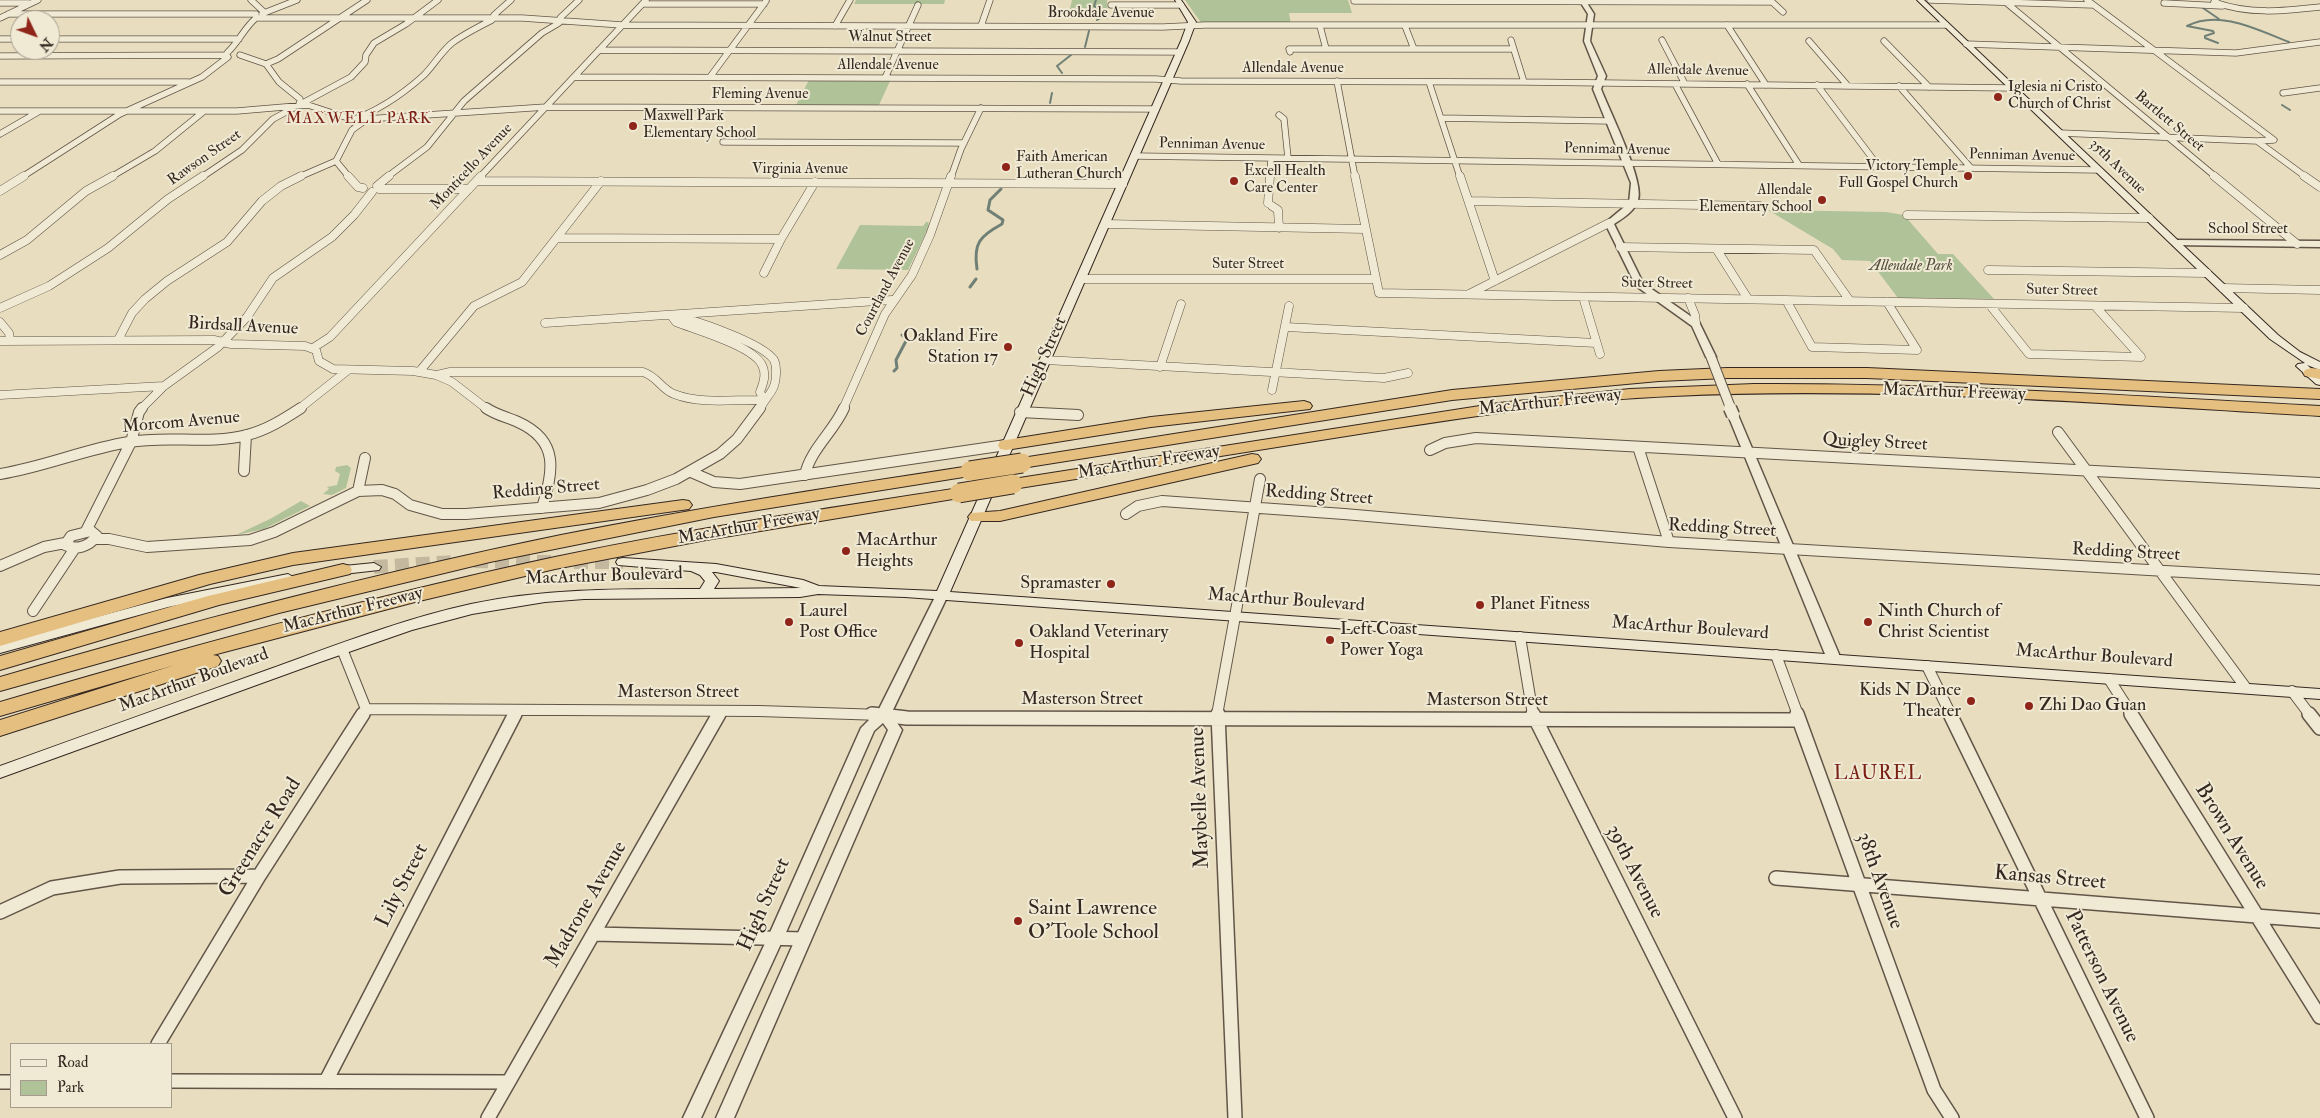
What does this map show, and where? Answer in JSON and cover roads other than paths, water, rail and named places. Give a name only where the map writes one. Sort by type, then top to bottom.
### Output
[{"type":"highway","name":"MacArthur Freeway","points":[[0,684],[223,621],[479,558],[720,510],[1452,395],[1642,377],[1792,372],[1940,376],[2320,394]]},
{"type":"highway","name":"MacArthur Freeway","points":[[0,709],[251,637],[487,579],[718,532],[1414,420],[1547,402],[1672,391],[1803,388],[1948,392],[2320,410]]},
{"type":"highway","points":[[1006,445],[1151,422],[1397,395],[1452,395]]},
{"type":"highway","points":[[977,517],[1000,516],[1237,461],[1547,402]]},
{"type":"highway","points":[[0,639],[206,579],[293,559],[746,496],[970,471]]},
{"type":"highway","points":[[0,663],[215,600],[342,570]]},
{"type":"highway","points":[[0,728],[175,672],[487,579]]},
{"type":"main road","name":"35th Avenue","points":[[1920,0],[2244,308],[2296,354],[2298,362],[2317,375]]},
{"type":"main road","points":[[1179,2],[1192,22],[1191,26]]},
{"type":"main road","name":"High Street","points":[[942,595],[977,517],[1020,412],[1081,279],[1191,26]]},
{"type":"main road","name":"MacArthur Boulevard","points":[[623,562],[716,568],[803,584],[818,590]]},
{"type":"main road","points":[[693,566],[710,576],[710,586],[705,594]]},
{"type":"main road","points":[[0,648],[117,616],[212,593],[342,570],[374,567]]},
{"type":"main road","name":"MacArthur Boulevard","points":[[0,772],[342,649],[434,619],[516,601],[608,593],[800,593],[818,590],[942,595],[2320,694]]},
{"type":"street","points":[[250,0],[259,13]]},
{"type":"street","points":[[0,191],[126,111],[210,72],[227,55],[238,41],[244,29],[259,13],[275,10],[297,0]]},
{"type":"street","points":[[266,64],[280,59],[302,41],[342,18],[367,0]]},
{"type":"street","name":"Rawson Street","points":[[0,308],[49,286],[108,248],[168,199],[242,150],[273,119],[351,77],[365,62],[366,55],[374,44],[438,0]]},
{"type":"street","points":[[118,340],[135,311],[144,300],[172,278],[226,243],[240,230],[254,209],[266,198],[291,181],[336,161],[352,130],[364,119],[416,83],[450,45],[465,34],[492,20],[511,0]]},
{"type":"street","points":[[360,204],[396,169],[427,146],[464,101],[542,33],[559,23],[560,18],[579,0]]},
{"type":"street","points":[[835,26],[850,0]]},
{"type":"street","points":[[982,26],[990,0]]},
{"type":"street","points":[[1930,0],[2093,5]]},
{"type":"street","points":[[2087,0],[2274,140],[2257,141]]},
{"type":"street","points":[[2216,0],[2214,2],[2223,6]]},
{"type":"street","points":[[0,3],[35,1]]},
{"type":"street","points":[[0,18],[35,1]]},
{"type":"street","points":[[1354,1],[1771,1],[1783,12]]},
{"type":"street","points":[[1468,295],[1609,223],[1634,204],[1636,194],[1635,183],[1597,90],[1602,76],[1587,41],[1591,14],[1582,1]]},
{"type":"street","name":"Bartlett Street","points":[[2004,1],[2296,244]]},
{"type":"street","points":[[644,2],[765,2]]},
{"type":"street","name":"Monticello Avenue","points":[[312,348],[330,336],[644,2]]},
{"type":"street","points":[[710,78],[765,2]]},
{"type":"street","points":[[1111,5],[1179,2]]},
{"type":"street","points":[[2164,3],[2223,6],[2261,13],[2320,7]]},
{"type":"street","points":[[885,78],[918,5]]},
{"type":"street","name":"Brookdale Avenue","points":[[8,14],[259,13],[342,18],[493,18],[560,20],[622,25],[748,26],[1078,24],[1191,26],[1946,25]]},
{"type":"street","points":[[1320,26],[1326,49]]},
{"type":"street","points":[[1405,26],[1414,49]]},
{"type":"street","points":[[1727,26],[1766,85]]},
{"type":"street","points":[[60,39],[238,41]]},
{"type":"street","points":[[1511,40],[1524,82]]},
{"type":"street","points":[[1662,40],[1685,84]]},
{"type":"street","points":[[238,41],[241,53]]},
{"type":"street","points":[[1809,41],[1848,86]]},
{"type":"street","points":[[1884,41],[1929,87]]},
{"type":"street","points":[[1966,44],[2236,53],[2320,42]]},
{"type":"street","points":[[1290,52],[1289,49],[1513,49]]},
{"type":"street","name":"Walnut Street","points":[[600,50],[1180,52]]},
{"type":"street","points":[[0,56],[227,55],[241,53],[266,64],[280,82],[300,99],[299,105]]},
{"type":"street","name":"Allendale Avenue","points":[[574,77],[1600,82],[2012,88]]},
{"type":"street","points":[[1338,81],[1375,279]]},
{"type":"street","points":[[0,82],[192,82]]},
{"type":"street","points":[[1429,82],[1495,280]]},
{"type":"street","points":[[1675,84],[1718,164]]},
{"type":"street","points":[[1747,84],[1799,165]]},
{"type":"street","points":[[1817,85],[1879,167]]},
{"type":"street","points":[[1899,86],[1970,168]]},
{"type":"street","points":[[2283,93],[2320,88]]},
{"type":"street","points":[[0,111],[203,112],[275,109],[308,105],[350,121],[352,130]]},
{"type":"street","name":"Fleming Avenue","points":[[350,121],[546,107],[1156,109]]},
{"type":"street","name":"Courtland Avenue","points":[[805,475],[806,464],[838,422],[892,300],[903,290],[912,275],[930,235],[964,143],[981,108]]},
{"type":"street","points":[[0,134],[39,111]]},
{"type":"street","points":[[0,256],[27,240],[86,191],[155,151],[203,112]]},
{"type":"street","points":[[1279,115],[1284,119],[1288,158]]},
{"type":"street","points":[[1441,118],[1609,120]]},
{"type":"street","name":"Penniman Avenue","points":[[2060,133],[2257,141]]},
{"type":"street","points":[[2257,141],[2320,188]]},
{"type":"street","points":[[723,142],[964,143]]},
{"type":"street","name":"Penniman Avenue","points":[[1135,156],[2098,170]]},
{"type":"street","points":[[1271,158],[1270,205],[1278,210],[1279,228]]},
{"type":"street","points":[[336,161],[358,186],[363,189],[469,189]]},
{"type":"street","name":"Virginia Avenue","points":[[477,181],[1123,184]]},
{"type":"street","points":[[419,372],[467,313],[484,301],[522,282],[601,181]]},
{"type":"street","points":[[764,273],[781,239],[815,182]]},
{"type":"street","points":[[86,531],[131,442],[139,412],[164,386],[223,342],[247,317],[273,278],[332,237],[354,215],[360,204],[363,189]]},
{"type":"street","points":[[1469,201],[1760,206]]},
{"type":"street","points":[[1907,215],[2149,218]]},
{"type":"street","points":[[1609,223],[1639,284],[1656,298],[1696,324]]},
{"type":"street","points":[[1105,224],[1365,229]]},
{"type":"street","points":[[557,238],[781,239]]},
{"type":"street","name":"School Street","points":[[2176,243],[2320,244]]},
{"type":"street","points":[[1620,247],[1814,250],[1850,301]]},
{"type":"street","points":[[1717,250],[1748,299]]},
{"type":"street","points":[[1988,270],[2207,273]]},
{"type":"street","name":"Suter Street","points":[[1081,279],[1375,279],[1379,293],[2244,308]]},
{"type":"street","points":[[2223,288],[2320,290]]},
{"type":"street","points":[[1582,297],[1600,354]]},
{"type":"street","points":[[1688,298],[1695,315],[1696,324],[1834,659]]},
{"type":"street","points":[[545,323],[747,310],[784,304],[892,300]]},
{"type":"street","points":[[1786,300],[1812,347],[1917,350],[1887,302]]},
{"type":"street","points":[[1160,367],[1181,304]]},
{"type":"street","points":[[1989,304],[2029,354],[2141,357],[2096,306]]},
{"type":"street","points":[[1272,390],[1277,373],[1289,306]]},
{"type":"street","points":[[436,375],[450,372],[643,372],[657,376],[666,390],[685,397],[764,400],[760,392],[766,372],[764,364],[758,357],[748,351],[676,322],[671,316]]},
{"type":"street","points":[[0,322],[9,333],[10,340]]},
{"type":"street","points":[[1286,327],[1596,343]]},
{"type":"street","name":"Birdsall Avenue","points":[[0,341],[214,340],[230,344],[298,345],[316,350],[319,361],[333,369],[419,372],[436,375],[490,411],[537,433],[549,447],[553,463],[542,508]]},
{"type":"street","points":[[1045,360],[1384,378],[1408,373]]},
{"type":"street","name":"Morcom Avenue","points":[[0,474],[35,468],[131,442],[168,438],[246,435],[282,421],[348,370]]},
{"type":"street","points":[[0,395],[164,386]]},
{"type":"street","name":"Redding Street","points":[[96,538],[109,538],[132,546],[147,547],[250,540],[274,532],[358,491],[382,490],[395,494],[410,505],[442,514],[579,505],[619,498],[647,490],[691,472],[720,454],[737,439],[759,411],[764,400]]},
{"type":"street","points":[[1020,412],[1078,415]]},
{"type":"street","points":[[2058,432],[2246,688]]},
{"type":"street","points":[[244,471],[246,435]]},
{"type":"street","name":"Quigley Street","points":[[1430,450],[1445,443],[1476,438],[2320,483]]},
{"type":"street","points":[[691,472],[722,484],[740,484],[975,452],[1006,445]]},
{"type":"street","points":[[1638,447],[1669,542]]},
{"type":"street","points":[[358,491],[365,458]]},
{"type":"street","name":"Maybelle Avenue","points":[[1235,1118],[1217,717],[1260,479]]},
{"type":"street","name":"Redding Street","points":[[1126,514],[1138,506],[1162,501],[1669,542],[2320,580]]},
{"type":"street","points":[[0,566],[44,547],[65,543],[72,536],[86,531],[95,532],[97,536],[85,546],[76,548],[67,547],[65,543]]},
{"type":"street","points":[[32,611],[76,548]]},
{"type":"street","name":"High Street","points":[[692,1118],[776,937],[868,728],[884,714],[942,595]]},
{"type":"street","name":"39th Avenue","points":[[1520,637],[1534,718],[1735,1118]]},
{"type":"street","points":[[342,649],[366,709]]},
{"type":"street","name":"38th Avenue","points":[[1776,655],[1934,1090],[1952,1118]]},
{"type":"street","name":"Patterson Avenue","points":[[1927,666],[2147,1118]]},
{"type":"street","name":"Brown Avenue","points":[[2109,679],[2320,1017]]},
{"type":"street","points":[[2292,691],[2320,728]]},
{"type":"street","name":"Masterson Street","points":[[366,709],[721,710],[884,714],[907,718],[1217,717],[1799,720]]},
{"type":"street","name":"Greenacre Road","points":[[159,1043],[259,876],[366,709]]},
{"type":"street","name":"Lily Street","points":[[326,1081],[516,710]]},
{"type":"street","name":"Madrone Avenue","points":[[488,1118],[721,710]]},
{"type":"street","points":[[725,1118],[894,730],[884,714]]},
{"type":"street","points":[[0,912],[52,888],[120,877],[259,876]]},
{"type":"street","name":"Kansas Street","points":[[1776,878],[1859,883],[2320,921]]},
{"type":"street","points":[[594,934],[804,939]]},
{"type":"street","points":[[172,1081],[508,1082]]},
{"type":"waterway","points":[[1096,0],[1094,6],[1107,14],[1097,20]]},
{"type":"waterway","points":[[2203,8],[2219,19]]},
{"type":"waterway","points":[[2218,43],[2205,38],[2205,36],[2214,33],[2213,31],[2187,26],[2199,21],[2225,20],[2252,27],[2289,42]]},
{"type":"waterway","points":[[1085,47],[1089,31]]},
{"type":"waterway","points":[[1062,73],[1057,66],[1071,55]]},
{"type":"waterway","points":[[1050,103],[1052,93]]},
{"type":"waterway","points":[[2282,105],[2290,110]]},
{"type":"waterway","points":[[977,269],[977,246],[988,232],[1002,224],[1003,220],[988,210],[990,200],[1001,189]]},
{"type":"waterway","points":[[970,287],[976,279]]},
{"type":"waterway","points":[[894,371],[897,368],[896,360],[907,339],[902,335]]},
{"type":"tunnel","points":[[474,561],[553,562]]},
{"type":"tunnel","points":[[374,567],[453,562]]},
{"type":"tunnel","points":[[574,562],[623,562]]},
{"type":"place","name":"Iglesia ni Cristo Church of Christ","points":[[1998,97]]},
{"type":"place","name":"Maxwell Park Elementary School","points":[[633,126]]},
{"type":"place","name":"Faith American Lutheran Church","points":[[1006,167]]},
{"type":"place","name":"Victory Temple Full Gospel Church","points":[[1968,176]]},
{"type":"place","name":"Excell Health Care Center","points":[[1234,181]]},
{"type":"place","name":"Allendale Elementary School","points":[[1822,200]]},
{"type":"place","name":"Oakland Fire Station 17","points":[[1008,347]]},
{"type":"place","name":"MacArthur Heights","points":[[846,551]]},
{"type":"place","name":"Spramaster","points":[[1111,584]]},
{"type":"place","name":"Planet Fitness","points":[[1480,605]]},
{"type":"place","name":"Laurel Post Office","points":[[789,622]]},
{"type":"place","name":"Ninth Church of Christ Scientist","points":[[1868,622]]},
{"type":"place","name":"Left Coast Power Yoga","points":[[1330,640]]},
{"type":"place","name":"Oakland Veterinary Hospital","points":[[1019,643]]},
{"type":"place","name":"Kids N Dance Theater","points":[[1971,701]]},
{"type":"place","name":"Zhi Dao Guan","points":[[2029,706]]},
{"type":"place","name":"Saint Lawrence O'Toole School","points":[[1018,921]]},
{"type":"district","name":"MAXWELL PARK","points":[[359,120]]},
{"type":"district","name":"LAUREL","points":[[1878,775]]},
{"type":"park label","name":"Allendale Park","points":[[1911,267]]}]
